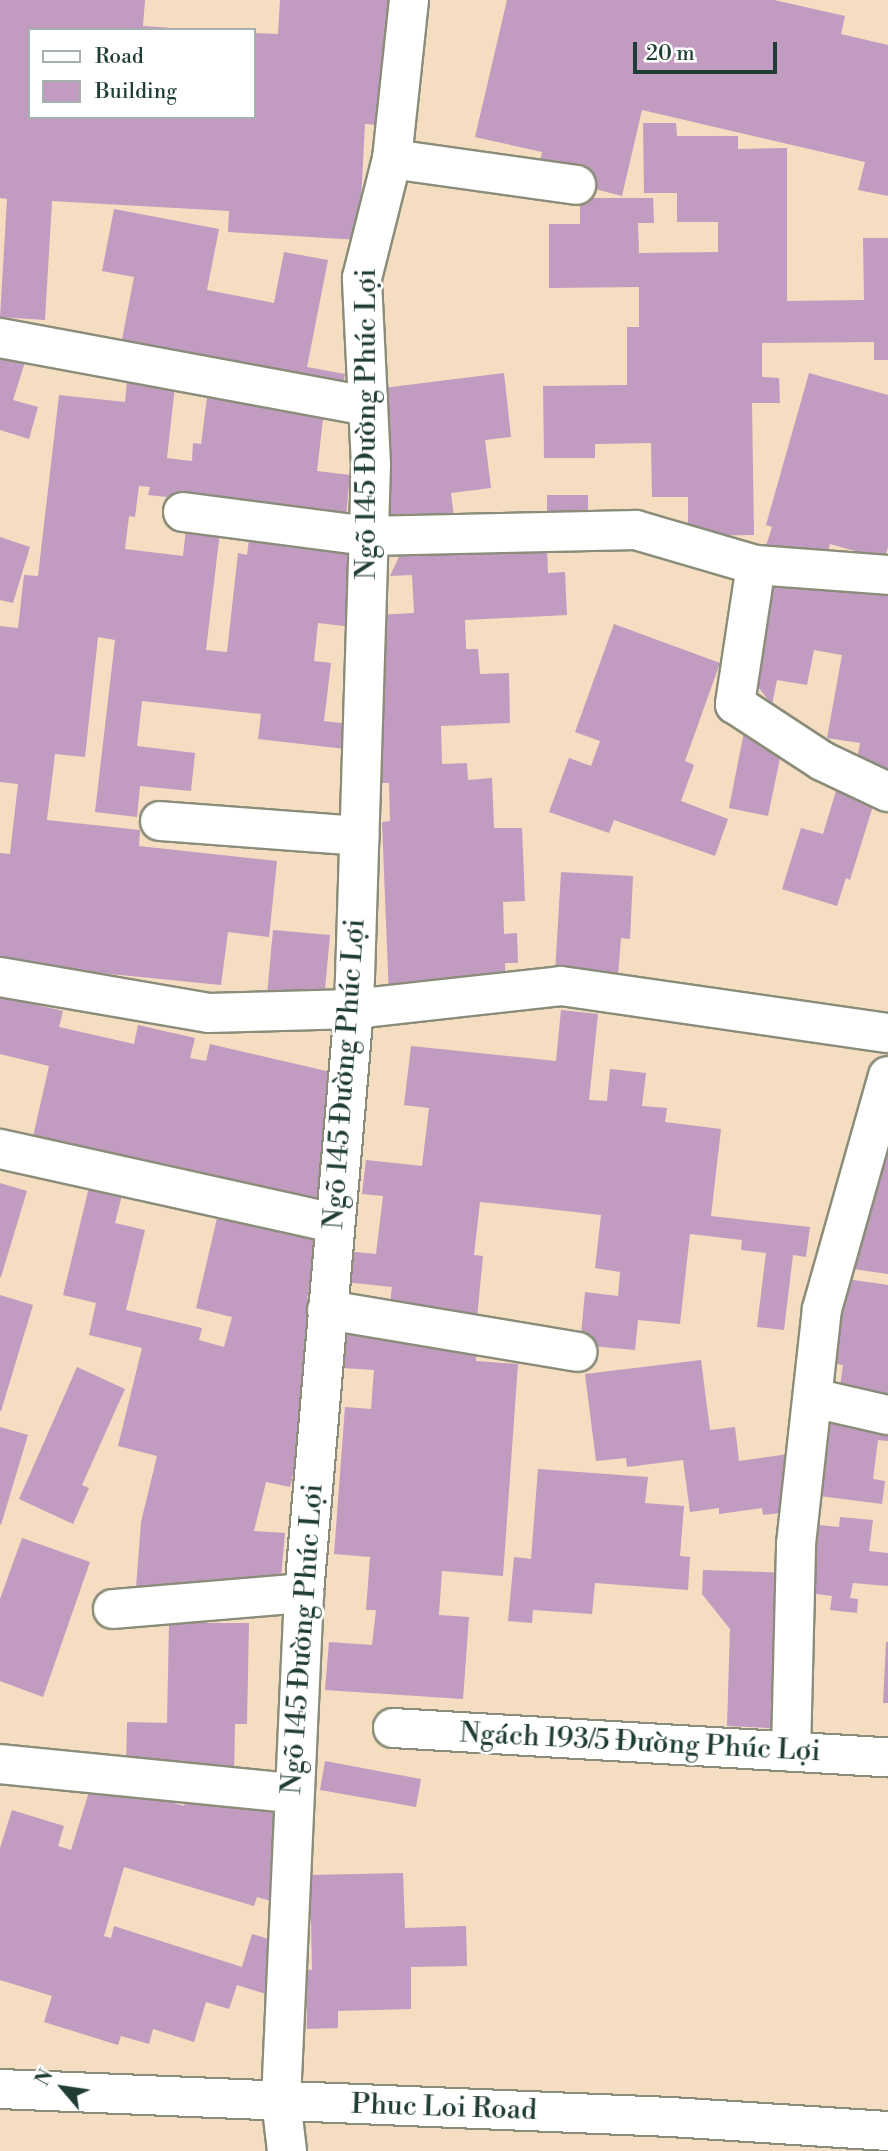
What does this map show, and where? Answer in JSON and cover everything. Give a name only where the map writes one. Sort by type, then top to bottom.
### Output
[{"type":"street","name":"Ngõ 145 Đường Phúc Lợi","points":[[287,2151],[281,2100],[292,1793],[304,1592],[354,1009],[371,465],[362,278],[393,159],[409,0]]},
{"type":"street","points":[[393,159],[576,186]]},
{"type":"street","points":[[0,338],[368,406]]},
{"type":"street","points":[[183,512],[368,536],[636,530],[755,565],[888,575]]},
{"type":"street","points":[[755,565],[735,704],[822,761],[888,792]]},
{"type":"street","points":[[160,821],[359,836]]},
{"type":"street","points":[[0,977],[209,1013],[354,1009],[561,986],[888,1033]]},
{"type":"street","points":[[791,1752],[796,1544],[822,1309],[888,1076]]},
{"type":"street","points":[[0,1149],[334,1223]]},
{"type":"street","points":[[327,1310],[578,1352]]},
{"type":"street","points":[[813,1398],[888,1415]]},
{"type":"street","points":[[113,1609],[304,1592]]},
{"type":"street","name":"Ngách 193/5 Đường Phúc Lợi","points":[[393,1728],[888,1757]]},
{"type":"street","points":[[0,1765],[292,1793]]},
{"type":"street","name":"Phuc Loi Road","points":[[0,2090],[658,2117],[888,2131]]},
{"type":"building","points":[[0,0],[145,0],[143,26],[172,28],[28,28],[28,119],[256,119],[256,33],[278,34],[280,0],[398,0],[390,126],[365,124],[359,240],[228,232],[229,211],[52,201],[45,320],[0,317],[7,199],[0,198]]},
{"type":"building","points":[[507,0],[774,0],[845,16],[841,34],[888,45],[888,196],[858,190],[865,162],[642,110],[622,196],[538,174],[542,152],[475,137]]},
{"type":"building","points":[[643,123],[676,123],[677,136],[738,136],[738,149],[787,148],[787,301],[864,300],[863,238],[888,238],[888,360],[874,360],[874,342],[762,343],[762,377],[779,378],[780,403],[752,403],[754,535],[688,536],[688,497],[652,497],[651,443],[595,444],[595,458],[544,458],[543,386],[627,385],[627,327],[639,327],[639,287],[549,288],[549,224],[580,224],[580,198],[653,198],[654,223],[638,223],[639,253],[718,252],[718,222],[677,222],[677,193],[644,193]]},
{"type":"building","points":[[114,209],[219,229],[207,290],[274,303],[284,252],[328,260],[307,367],[345,374],[341,393],[120,350],[134,277],[102,271]]},
{"type":"building","points":[[0,354],[25,362],[13,400],[38,407],[29,439],[0,430]]},
{"type":"building","points":[[504,373],[511,437],[485,440],[491,488],[451,493],[455,526],[382,525],[375,389]]},
{"type":"building","points":[[809,373],[888,395],[888,547],[884,559],[830,544],[824,565],[765,549],[772,527],[766,525]]},
{"type":"building","points":[[127,381],[175,386],[167,458],[192,461],[193,443],[201,444],[207,398],[324,411],[317,471],[350,475],[346,516],[148,495],[150,487],[139,486],[135,517],[129,516],[125,549],[183,556],[187,519],[221,523],[206,650],[227,652],[238,553],[247,555],[251,524],[363,543],[353,627],[318,623],[314,661],[331,663],[324,721],[357,725],[354,750],[258,739],[261,714],[142,701],[137,746],[195,753],[191,791],[140,786],[137,817],[95,812],[115,640],[98,637],[85,757],[55,754],[47,820],[140,830],[139,846],[277,861],[269,937],[228,932],[221,985],[30,966],[0,973],[0,853],[10,854],[18,784],[0,782],[0,626],[18,628],[24,575],[38,576],[59,395],[125,402]]},
{"type":"building","points":[[547,495],[588,495],[588,528],[547,528]]},
{"type":"building","points":[[0,537],[30,547],[13,603],[0,600]]},
{"type":"building","points":[[547,547],[548,573],[565,572],[567,615],[465,620],[466,649],[478,649],[480,674],[509,673],[510,723],[441,726],[442,764],[467,763],[468,780],[492,778],[494,828],[522,828],[525,901],[503,902],[504,934],[517,933],[518,963],[505,963],[506,988],[389,997],[382,822],[390,821],[389,783],[377,783],[376,615],[414,613],[412,575],[390,576],[403,548]]},
{"type":"building","points":[[767,573],[888,595],[888,772],[856,767],[860,743],[827,738],[842,655],[814,650],[807,685],[777,680],[772,705],[749,675]]},
{"type":"building","points":[[614,624],[720,663],[685,761],[694,765],[681,801],[728,819],[715,856],[614,820],[609,833],[549,812],[569,758],[591,766],[600,741],[575,732]]},
{"type":"building","points":[[744,732],[784,739],[768,816],[729,808]]},
{"type":"building","points":[[839,781],[877,793],[850,880],[846,878],[837,906],[782,889],[801,828],[823,834]]},
{"type":"building","points":[[561,872],[633,876],[630,939],[621,938],[618,976],[555,973]]},
{"type":"building","points":[[273,930],[330,935],[324,1000],[267,995]]},
{"type":"building","points":[[0,996],[63,1011],[59,1027],[134,1044],[138,1025],[195,1038],[190,1058],[206,1061],[210,1044],[335,1073],[327,1211],[30,1150],[49,1066],[0,1054]]},
{"type":"building","points":[[561,1010],[598,1014],[589,1100],[607,1101],[610,1069],[646,1073],[642,1106],[667,1108],[665,1122],[721,1129],[711,1216],[810,1227],[806,1257],[793,1255],[784,1330],[757,1327],[766,1253],[741,1250],[742,1240],[690,1234],[680,1324],[638,1320],[635,1350],[580,1345],[585,1292],[618,1296],[620,1272],[595,1268],[601,1215],[540,1208],[480,1202],[474,1255],[483,1256],[476,1328],[388,1318],[392,1287],[344,1282],[346,1251],[376,1254],[383,1196],[362,1194],[366,1160],[422,1166],[429,1108],[404,1105],[411,1046],[556,1061]]},
{"type":"building","points":[[888,1144],[888,1274],[853,1269]]},
{"type":"building","points":[[0,1183],[27,1191],[1,1277],[0,1277]]},
{"type":"building","points":[[90,1183],[123,1191],[115,1223],[145,1230],[126,1310],[202,1328],[199,1340],[224,1347],[232,1317],[196,1308],[218,1214],[321,1239],[307,1298],[321,1302],[310,1404],[290,1487],[266,1482],[254,1531],[285,1533],[280,1589],[135,1601],[141,1522],[157,1456],[118,1446],[142,1348],[89,1335],[96,1303],[63,1295]]},
{"type":"building","points":[[833,1277],[888,1285],[888,1408],[838,1401],[843,1365],[821,1362]]},
{"type":"building","points":[[0,1295],[33,1305],[1,1411],[0,1411]]},
{"type":"building","points":[[330,1329],[477,1339],[476,1361],[518,1364],[503,1576],[442,1571],[439,1615],[469,1617],[463,1699],[325,1690],[329,1642],[372,1645],[376,1610],[366,1610],[370,1557],[334,1554],[345,1407],[371,1409],[374,1370],[327,1367]]},
{"type":"building","points":[[701,1360],[710,1430],[735,1427],[739,1461],[789,1454],[795,1511],[763,1515],[762,1508],[719,1514],[719,1508],[690,1512],[683,1460],[627,1467],[626,1458],[596,1461],[585,1374]]},
{"type":"building","points":[[77,1367],[125,1389],[82,1485],[89,1488],[73,1524],[19,1499]]},
{"type":"building","points":[[831,1410],[888,1417],[888,1441],[878,1440],[873,1479],[885,1481],[882,1504],[812,1495],[820,1433],[828,1434]]},
{"type":"building","points":[[0,1427],[28,1435],[1,1525],[0,1524]]},
{"type":"building","points":[[538,1469],[648,1477],[645,1503],[684,1506],[680,1556],[690,1557],[688,1590],[595,1583],[592,1614],[533,1610],[532,1623],[508,1621],[514,1557],[531,1559]]},
{"type":"building","points":[[840,1517],[873,1520],[869,1551],[888,1553],[888,1586],[853,1583],[850,1598],[858,1599],[857,1613],[830,1610],[832,1596],[801,1592],[809,1524],[839,1527]]},
{"type":"building","points":[[22,1538],[90,1562],[43,1697],[0,1681],[0,1599]]},
{"type":"building","points":[[703,1570],[792,1573],[787,1729],[727,1726],[730,1629],[702,1594]]},
{"type":"building","points":[[169,1623],[249,1623],[247,1724],[235,1724],[234,1776],[126,1775],[127,1722],[167,1723]]},
{"type":"building","points":[[886,1642],[888,1703],[883,1703]]},
{"type":"building","points":[[325,1761],[421,1779],[416,1807],[320,1790]]},
{"type":"building","points":[[93,1779],[184,1806],[189,1787],[288,1817],[274,1902],[257,1897],[254,1906],[124,1867],[104,1936],[111,1938],[114,1926],[242,1967],[252,1934],[285,1944],[269,1995],[237,1985],[229,2009],[206,2002],[194,2042],[153,2029],[149,2044],[121,2036],[118,2045],[44,2022],[52,1996],[0,1980],[0,1848],[12,1810],[64,1826],[58,1846],[71,1850]]},
{"type":"building","points":[[403,1873],[405,1928],[466,1926],[467,1966],[411,1967],[411,2009],[338,2011],[338,2028],[307,2029],[306,1969],[312,1970],[310,1875]]}]
